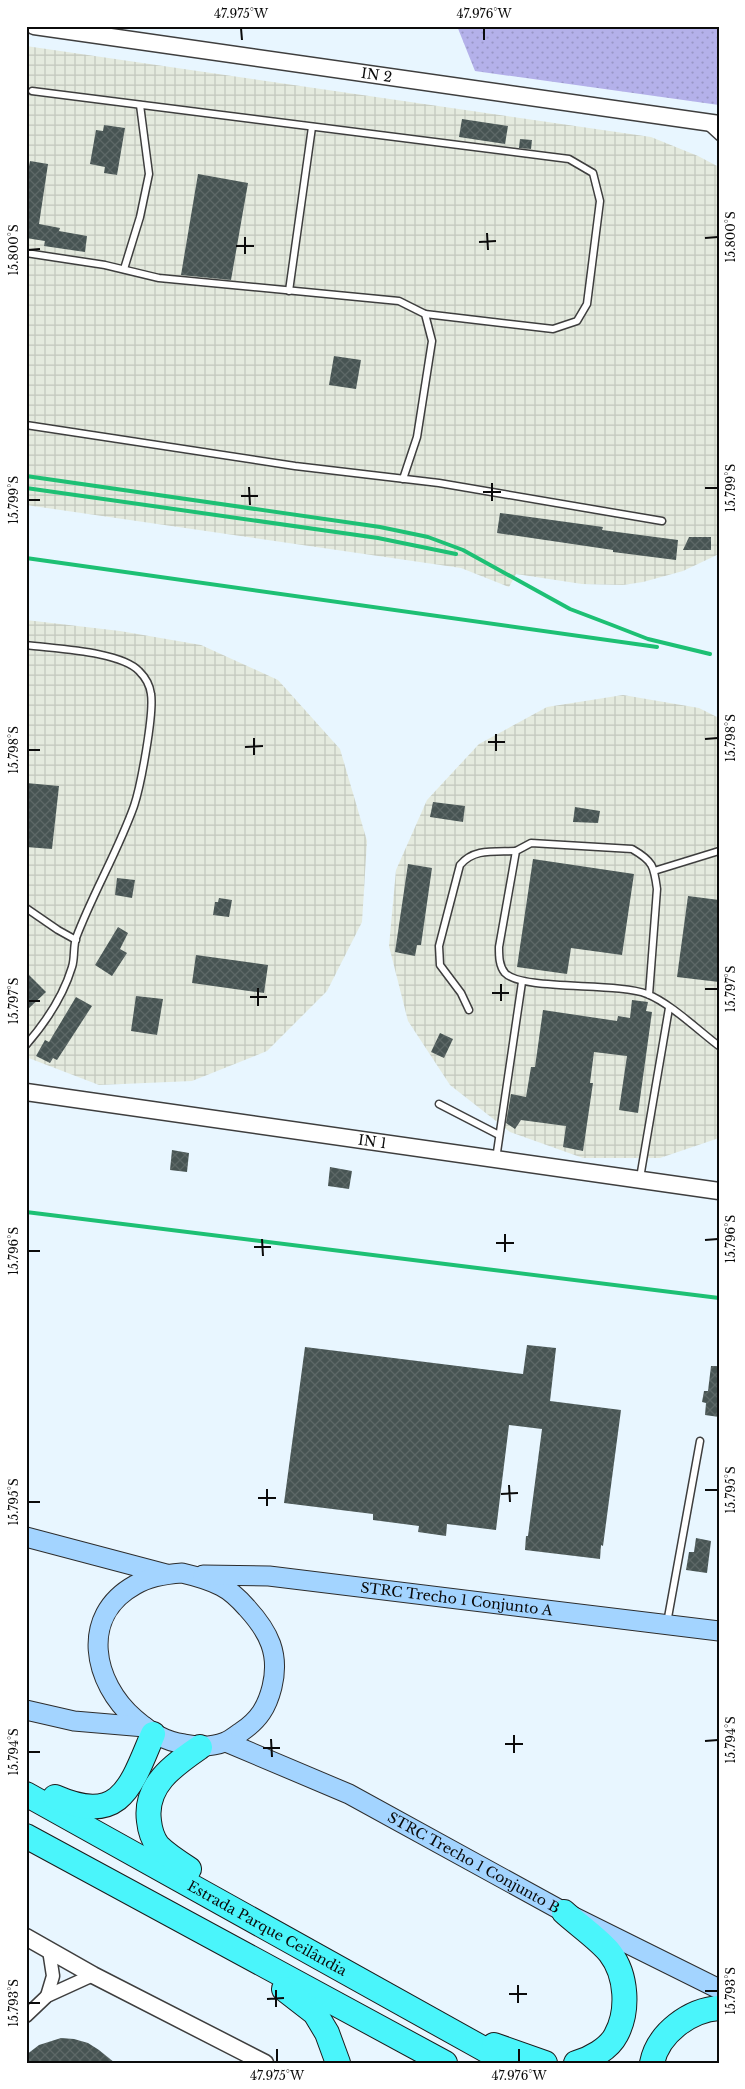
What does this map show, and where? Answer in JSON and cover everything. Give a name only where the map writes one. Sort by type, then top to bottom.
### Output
[{"type":"highway","points":[[26,1784],[73,1805],[89,1808],[106,1806],[119,1798],[129,1785],[149,1731]]},
{"type":"highway","points":[[200,1747],[171,1767],[159,1781],[151,1796],[148,1815],[150,1832],[166,1854],[222,1893],[260,1923]]},
{"type":"highway","name":"Estrada Parque Ceilândia","points":[[26,1794],[509,2063]]},
{"type":"highway","points":[[26,1836],[445,2063]]},
{"type":"highway","points":[[564,1912],[610,1954],[622,1979],[625,2008],[616,2036],[593,2058],[576,2063]]},
{"type":"highway","points":[[238,1952],[314,2013],[327,2033],[338,2063]]},
{"type":"highway","points":[[652,2063],[653,2055],[668,2033],[685,2019],[706,2009],[719,2008]]},
{"type":"highway","points":[[446,2028],[545,2063]]},
{"type":"main road","points":[[26,1536],[166,1574]]},
{"type":"main road","points":[[182,1572],[195,1576],[222,1587],[241,1602],[264,1627],[272,1646],[275,1673],[268,1704],[251,1726],[226,1742],[200,1747],[172,1742],[149,1731],[126,1712],[104,1678],[99,1660],[98,1635],[104,1618],[115,1600],[135,1585],[166,1574],[182,1572]]},
{"type":"main road","name":"STRC Trecho 1 Conjunto A","points":[[195,1576],[269,1576],[719,1630]]},
{"type":"main road","points":[[26,1710],[74,1721],[149,1731]]},
{"type":"main road","name":"STRC Trecho 1 Conjunto B","points":[[226,1742],[349,1794],[564,1912],[719,1989]]},
{"type":"street","name":"IN 2","points":[[34,26],[719,124]]},
{"type":"street","name":"IN 1","points":[[26,1092],[719,1190]]},
{"type":"street","points":[[26,1937],[93,1975],[265,2063]]},
{"type":"street","points":[[47,1996],[53,1976],[49,1950]]},
{"type":"street","points":[[26,2016],[47,1996],[93,1975]]},
{"type":"lane","points":[[26,253],[124,269],[159,278],[399,301],[425,314],[553,329],[577,321],[587,304],[600,201],[593,173],[569,159],[32,91]]},
{"type":"lane","points":[[124,269],[140,217],[149,174],[140,105]]},
{"type":"lane","points":[[702,122],[719,137]]},
{"type":"lane","points":[[289,291],[312,127]]},
{"type":"lane","points":[[403,479],[417,437],[432,341],[425,314]]},
{"type":"lane","points":[[26,425],[295,466],[484,490],[662,522]]},
{"type":"lane","points":[[26,645],[115,657],[129,663],[139,671],[147,682],[151,693],[147,741],[134,804],[76,940],[72,965],[63,991],[50,1014],[26,1045]]},
{"type":"lane","points":[[469,1010],[461,993],[440,965],[438,946],[460,865],[467,856],[475,853],[516,851],[531,843],[632,849],[647,858],[654,871],[656,889],[649,995]]},
{"type":"lane","points":[[516,851],[499,947],[500,960],[506,973],[522,982],[631,990],[649,995],[719,1046]]},
{"type":"lane","points":[[654,871],[719,851]]},
{"type":"lane","points":[[26,908],[76,940]]},
{"type":"lane","points":[[496,1159],[522,982]]},
{"type":"lane","points":[[640,1180],[669,1008]]},
{"type":"lane","points":[[439,1104],[499,1135]]},
{"type":"lane","points":[[667,1624],[700,1441]]},
{"type":"shaded area","points":[[457,26],[719,26],[719,105],[475,71]]},
{"type":"shaded area","points":[[26,46],[651,137],[698,156],[719,167],[719,554],[683,571],[643,582],[623,585],[582,584],[516,574],[509,587],[461,568],[26,505]]},
{"type":"shaded area","points":[[26,620],[120,631],[201,645],[278,680],[340,749],[367,841],[362,922],[327,991],[267,1051],[192,1081],[99,1085],[26,1057]]},
{"type":"shaded area","points":[[623,695],[699,708],[719,718],[719,1138],[660,1158],[583,1158],[510,1132],[450,1085],[408,1021],[389,946],[396,870],[427,800],[479,744],[547,707]]},
{"type":"building","points":[[462,119],[508,126],[505,144],[459,137]]},
{"type":"building","points":[[104,125],[125,128],[117,175],[104,173],[105,167],[90,164],[96,130],[103,131]]},
{"type":"building","points":[[520,139],[532,140],[531,149],[519,148]]},
{"type":"building","points":[[30,161],[48,164],[39,224],[60,228],[59,231],[87,236],[85,252],[44,246],[45,241],[26,238],[26,182]]},
{"type":"building","points":[[198,174],[248,183],[231,280],[181,275]]},
{"type":"building","points":[[334,356],[361,360],[356,389],[329,385]]},
{"type":"building","points":[[500,513],[603,527],[602,530],[678,540],[676,560],[497,533]]},
{"type":"building","points":[[689,537],[711,537],[711,550],[683,550]]},
{"type":"building","points":[[26,783],[59,786],[52,849],[26,847]]},
{"type":"building","points":[[433,802],[465,806],[463,822],[430,817]]},
{"type":"building","points":[[575,807],[600,811],[598,823],[573,822]]},
{"type":"building","points":[[533,859],[634,874],[622,955],[571,948],[567,974],[517,967]]},
{"type":"building","points":[[408,864],[432,868],[421,945],[417,945],[415,956],[395,952]]},
{"type":"building","points":[[117,878],[135,880],[132,898],[115,895]]},
{"type":"building","points":[[688,896],[719,900],[719,982],[677,977]]},
{"type":"building","points":[[219,898],[232,900],[229,917],[213,915],[215,902],[218,902]]},
{"type":"building","points":[[118,927],[128,933],[120,949],[127,953],[112,976],[95,965]]},
{"type":"building","points":[[196,955],[268,965],[264,993],[192,983]]},
{"type":"building","points":[[26,972],[46,992],[26,1011]]},
{"type":"building","points":[[136,996],[163,999],[157,1035],[131,1031]]},
{"type":"building","points":[[76,997],[92,1006],[57,1060],[53,1058],[50,1063],[36,1056],[45,1040],[49,1042]]},
{"type":"building","points":[[632,1000],[648,1002],[646,1011],[652,1012],[638,1113],[619,1110],[627,1056],[594,1052],[590,1083],[593,1083],[583,1151],[563,1147],[566,1126],[521,1120],[515,1129],[506,1123],[511,1094],[526,1097],[531,1067],[535,1067],[543,1010],[617,1021],[618,1016],[630,1018]]},
{"type":"building","points":[[440,1033],[453,1039],[444,1058],[431,1052]]},
{"type":"building","points":[[172,1150],[189,1153],[187,1172],[170,1170]]},
{"type":"building","points":[[330,1167],[352,1171],[349,1189],[328,1186]]},
{"type":"building","points":[[527,1345],[556,1348],[550,1401],[621,1410],[600,1559],[525,1550],[542,1429],[509,1425],[496,1530],[447,1524],[446,1536],[418,1532],[419,1526],[373,1520],[373,1514],[284,1503],[305,1347],[523,1374]]},
{"type":"building","points":[[711,1366],[719,1366],[719,1417],[705,1415],[706,1403],[702,1402],[704,1391],[708,1391]]},
{"type":"building","points":[[696,1538],[711,1541],[707,1573],[686,1570],[689,1552],[694,1552]]},
{"type":"building","points":[[61,2038],[88,2043],[115,2063],[31,2063],[26,2058],[26,2055],[39,2045]]},
{"type":"railway","points":[[26,476],[380,527],[428,537],[463,550],[570,609],[648,639],[710,654]]},
{"type":"railway","points":[[26,488],[378,538],[456,554]]},
{"type":"railway","points":[[26,558],[657,647]]},
{"type":"railway","points":[[26,1212],[719,1298]]}]
